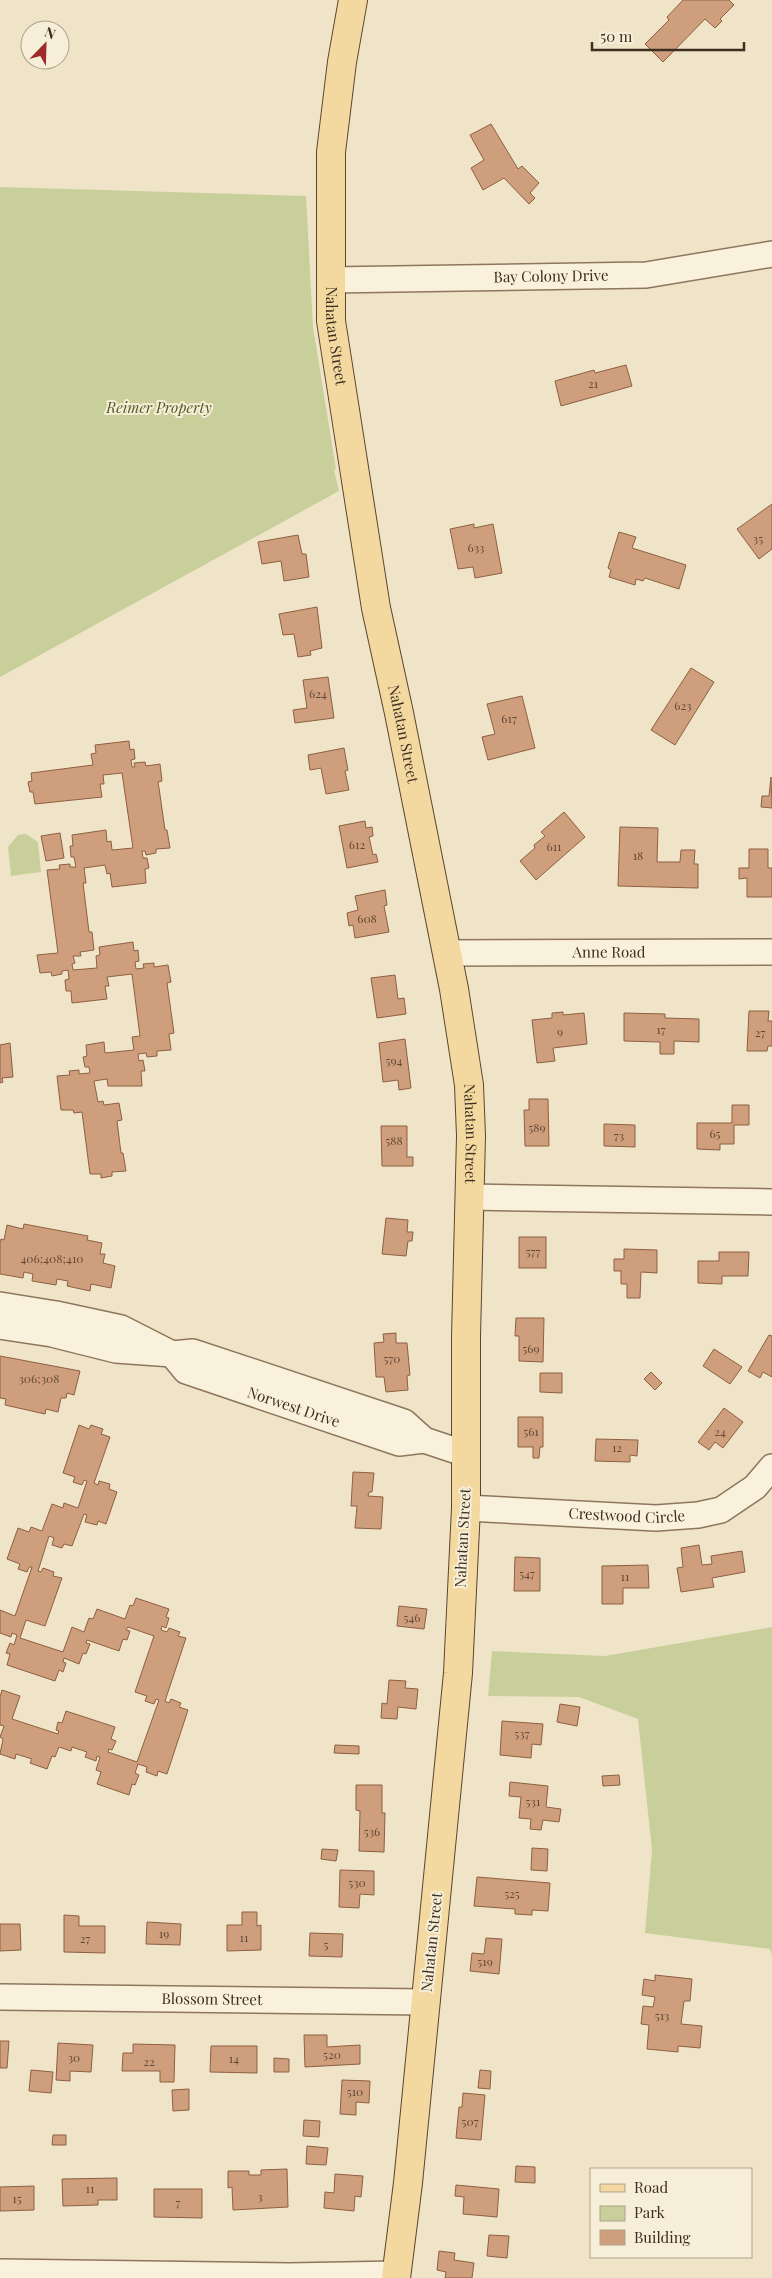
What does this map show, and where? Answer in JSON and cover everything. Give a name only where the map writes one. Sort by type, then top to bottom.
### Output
[{"type":"main road","name":"Nahatan Street","points":[[353,0],[342,62],[331,152],[331,321],[376,608],[400,713],[447,953],[469,1086],[471,1136],[466,1337],[466,1508],[455,1717],[396,2276]]},
{"type":"street","name":"Bay Colony Drive","points":[[330,280],[646,275],[772,254]]},
{"type":"street","name":"Anne Road","points":[[447,953],[772,952]]},
{"type":"street","points":[[470,1197],[772,1202]]},
{"type":"street","name":"Norwest Drive","points":[[0,1305],[56,1314],[120,1328],[172,1354],[186,1371],[399,1443],[424,1440],[466,1454]]},
{"type":"street","points":[[0,1326],[52,1334],[116,1350],[172,1354]]},
{"type":"street","name":"Crestwood Circle","points":[[466,1508],[656,1518],[698,1515],[721,1510],[755,1487],[772,1467]]},
{"type":"street","name":"Blossom Street","points":[[0,1997],[426,2002]]},
{"type":"street","points":[[0,2272],[396,2276]]},
{"type":"green space","name":"Reimer Property","points":[[0,187],[306,196],[313,327],[336,469],[334,470],[339,491],[0,677]]},
{"type":"green space","points":[[26,834],[38,842],[41,872],[11,876],[8,847],[18,835]]},
{"type":"green space","points":[[772,1627],[772,1956],[770,1949],[645,1933],[652,1850],[638,1719],[579,1697],[488,1696],[492,1651],[605,1656]]},
{"type":"building","points":[[683,0],[729,0],[734,5],[720,19],[722,21],[715,28],[705,19],[663,62],[645,44],[669,20],[667,17]]},
{"type":"building","points":[[491,124],[518,169],[522,166],[539,183],[530,193],[535,198],[529,204],[504,178],[483,190],[471,168],[484,160],[470,135]]},
{"type":"building","points":[[626,365],[632,386],[561,406],[555,381],[594,370],[595,373]]},
{"type":"building","points":[[772,504],[772,549],[759,559],[737,529]]},
{"type":"building","points":[[474,524],[474,528],[493,524],[502,573],[475,578],[473,567],[458,569],[450,529]]},
{"type":"building","points":[[619,532],[636,537],[632,548],[686,565],[679,589],[645,578],[643,581],[636,579],[635,585],[609,577],[611,570],[608,568]]},
{"type":"building","points":[[298,535],[302,554],[306,554],[309,577],[284,581],[281,561],[262,564],[258,542]]},
{"type":"building","points":[[317,607],[322,648],[310,651],[311,655],[298,657],[294,634],[283,635],[279,614]]},
{"type":"building","points":[[691,668],[714,682],[675,745],[651,730]]},
{"type":"building","points":[[328,677],[334,718],[295,723],[293,710],[307,708],[303,680]]},
{"type":"building","points":[[522,696],[535,748],[488,760],[482,737],[495,734],[487,704]]},
{"type":"building","points":[[129,741],[130,750],[134,749],[135,759],[131,760],[132,767],[135,767],[134,763],[145,762],[146,766],[160,764],[162,781],[158,782],[165,830],[167,830],[170,848],[156,849],[156,853],[146,855],[145,851],[142,851],[143,858],[147,858],[149,868],[145,869],[146,883],[112,887],[110,873],[107,874],[105,865],[84,868],[86,883],[83,883],[89,932],[92,932],[94,950],[80,952],[81,956],[73,956],[75,963],[72,964],[73,970],[97,968],[96,956],[100,955],[99,947],[133,942],[134,951],[138,950],[139,961],[135,962],[136,969],[144,968],[143,964],[154,963],[154,967],[168,965],[171,982],[167,983],[174,1033],[169,1034],[171,1050],[157,1051],[157,1056],[147,1057],[146,1053],[138,1054],[139,1061],[143,1060],[145,1071],[141,1071],[142,1086],[108,1086],[107,1079],[94,1081],[98,1102],[103,1101],[104,1105],[119,1103],[122,1120],[117,1121],[121,1153],[123,1153],[126,1171],[112,1172],[112,1176],[101,1178],[101,1174],[90,1174],[82,1112],[74,1113],[73,1110],[61,1110],[57,1076],[70,1075],[69,1071],[79,1070],[79,1074],[90,1073],[89,1067],[85,1067],[83,1057],[87,1056],[86,1045],[104,1042],[105,1053],[134,1050],[132,1037],[140,1036],[132,974],[107,977],[109,986],[105,986],[107,999],[72,1003],[71,991],[66,991],[65,980],[69,979],[68,970],[62,971],[62,974],[52,976],[51,972],[40,973],[37,955],[58,953],[47,870],[60,869],[59,865],[70,864],[70,867],[76,867],[74,857],[71,857],[72,835],[106,830],[107,842],[111,841],[112,850],[133,848],[122,773],[103,775],[104,784],[100,784],[102,797],[35,804],[33,792],[30,792],[28,782],[32,781],[31,773],[93,765],[91,754],[96,753],[95,745]]},
{"type":"building","points":[[344,748],[348,770],[345,771],[349,790],[326,794],[321,768],[310,770],[308,755]]},
{"type":"building","points":[[771,777],[772,808],[761,807],[762,796],[769,796]]},
{"type":"building","points":[[564,812],[585,837],[536,880],[520,861],[545,836],[541,832]]},
{"type":"building","points":[[365,821],[366,828],[372,827],[373,836],[369,837],[373,855],[376,854],[378,862],[347,868],[339,826]]},
{"type":"building","points":[[620,827],[658,828],[657,862],[680,862],[681,850],[695,850],[694,864],[698,864],[698,888],[618,886]]},
{"type":"building","points":[[60,833],[64,858],[46,861],[41,836]]},
{"type":"building","points":[[749,849],[768,849],[768,868],[772,868],[772,897],[747,897],[747,878],[739,879],[739,868],[749,868]]},
{"type":"building","points":[[385,890],[387,905],[384,906],[389,932],[355,938],[353,925],[349,926],[347,913],[358,910],[355,896]]},
{"type":"building","points":[[395,975],[398,999],[404,998],[406,1014],[377,1018],[371,978]]},
{"type":"building","points":[[749,1011],[769,1011],[768,1021],[772,1021],[772,1046],[768,1046],[767,1051],[747,1051]]},
{"type":"building","points":[[563,1012],[563,1015],[584,1013],[587,1044],[553,1048],[555,1061],[537,1063],[532,1020],[552,1018],[552,1013]]},
{"type":"building","points":[[624,1013],[665,1014],[665,1018],[699,1019],[699,1042],[674,1041],[674,1054],[660,1054],[660,1042],[624,1041]]},
{"type":"building","points":[[405,1039],[411,1088],[399,1090],[398,1080],[383,1082],[379,1043]]},
{"type":"building","points":[[10,1043],[13,1077],[2,1078],[3,1082],[0,1083],[0,1045]]},
{"type":"building","points":[[529,1099],[548,1099],[549,1146],[525,1146],[524,1110],[529,1110]]},
{"type":"building","points":[[732,1105],[749,1105],[749,1125],[734,1125],[734,1144],[720,1144],[720,1150],[697,1149],[697,1123],[732,1123]]},
{"type":"building","points":[[604,1124],[635,1125],[635,1147],[604,1146]]},
{"type":"building","points":[[381,1126],[407,1126],[407,1157],[413,1157],[413,1166],[382,1166]]},
{"type":"building","points":[[386,1218],[408,1220],[407,1232],[413,1232],[412,1241],[408,1241],[406,1256],[382,1254]]},
{"type":"building","points":[[24,1224],[88,1236],[87,1240],[102,1243],[100,1254],[105,1254],[103,1263],[115,1266],[111,1288],[91,1284],[90,1291],[67,1286],[68,1281],[57,1279],[56,1285],[32,1281],[33,1274],[24,1272],[23,1278],[0,1274],[0,1243],[1,1239],[4,1240],[7,1225],[23,1229]]},
{"type":"building","points":[[519,1237],[546,1237],[546,1268],[519,1268]]},
{"type":"building","points":[[624,1249],[657,1250],[657,1273],[641,1272],[640,1298],[627,1298],[627,1284],[621,1284],[621,1271],[614,1271],[614,1259],[624,1259]]},
{"type":"building","points":[[719,1252],[749,1252],[748,1276],[722,1276],[722,1284],[698,1283],[698,1261],[719,1261]]},
{"type":"building","points":[[516,1318],[544,1318],[543,1362],[519,1361],[519,1336],[515,1336]]},
{"type":"building","points":[[396,1333],[396,1343],[407,1343],[410,1375],[407,1376],[408,1390],[386,1392],[384,1377],[376,1377],[374,1343],[384,1342],[383,1334]]},
{"type":"building","points":[[769,1335],[772,1336],[772,1377],[763,1372],[760,1378],[748,1371]]},
{"type":"building","points":[[714,1349],[742,1367],[730,1384],[703,1366]]},
{"type":"building","points":[[0,1356],[80,1371],[74,1395],[67,1393],[66,1398],[61,1398],[58,1412],[46,1409],[45,1414],[5,1405],[6,1399],[0,1398]]},
{"type":"building","points":[[651,1372],[662,1383],[655,1390],[644,1379]]},
{"type":"building","points":[[540,1373],[562,1373],[562,1393],[540,1392]]},
{"type":"building","points":[[724,1408],[743,1422],[723,1448],[715,1442],[709,1450],[698,1442]]},
{"type":"building","points":[[518,1417],[543,1417],[543,1447],[540,1447],[539,1458],[533,1458],[533,1447],[518,1447]]},
{"type":"building","points":[[79,1425],[89,1429],[91,1425],[103,1429],[101,1434],[110,1437],[94,1483],[98,1485],[99,1481],[110,1484],[109,1489],[117,1492],[106,1524],[98,1521],[97,1525],[85,1522],[87,1515],[84,1514],[72,1546],[64,1544],[62,1548],[52,1545],[54,1538],[49,1536],[38,1571],[41,1572],[43,1568],[54,1572],[53,1576],[62,1578],[45,1626],[26,1620],[20,1638],[63,1652],[72,1627],[84,1632],[89,1618],[93,1619],[97,1609],[125,1619],[130,1605],[133,1606],[136,1598],[169,1609],[166,1617],[169,1618],[166,1628],[162,1626],[161,1630],[167,1632],[169,1628],[180,1632],[178,1636],[186,1638],[165,1701],[169,1703],[171,1699],[181,1703],[179,1707],[188,1710],[167,1774],[158,1771],[157,1776],[146,1772],[147,1767],[138,1764],[135,1773],[139,1775],[135,1785],[132,1784],[129,1795],[97,1784],[101,1772],[96,1770],[100,1757],[97,1756],[96,1761],[85,1757],[87,1752],[72,1747],[71,1751],[59,1747],[55,1757],[52,1756],[47,1769],[30,1763],[32,1759],[16,1754],[15,1759],[0,1754],[3,1739],[0,1737],[4,1726],[0,1725],[0,1697],[2,1690],[20,1696],[12,1719],[58,1734],[59,1731],[56,1730],[58,1722],[62,1723],[66,1711],[115,1727],[111,1739],[116,1741],[112,1750],[109,1749],[108,1752],[137,1762],[159,1700],[156,1699],[154,1704],[145,1701],[147,1696],[135,1692],[154,1636],[128,1627],[126,1630],[130,1631],[127,1640],[123,1639],[119,1651],[87,1640],[86,1643],[90,1644],[86,1654],[83,1653],[79,1664],[64,1658],[63,1662],[66,1663],[63,1672],[59,1670],[55,1681],[7,1665],[10,1654],[6,1653],[10,1643],[14,1645],[17,1635],[12,1633],[11,1637],[0,1633],[0,1610],[15,1616],[32,1567],[29,1567],[27,1572],[18,1569],[20,1564],[7,1559],[18,1528],[29,1532],[31,1527],[42,1531],[52,1504],[63,1508],[64,1503],[78,1508],[87,1481],[84,1480],[82,1485],[73,1482],[75,1477],[63,1473]]},
{"type":"building","points":[[596,1439],[638,1440],[637,1456],[630,1455],[630,1462],[595,1461]]},
{"type":"building","points":[[353,1472],[374,1473],[372,1492],[369,1492],[368,1496],[383,1497],[381,1529],[355,1528],[357,1506],[351,1506]]},
{"type":"building","points":[[699,1545],[702,1565],[712,1564],[711,1556],[742,1551],[745,1572],[712,1578],[714,1587],[681,1592],[677,1568],[683,1567],[681,1548]]},
{"type":"building","points":[[515,1557],[540,1558],[540,1591],[514,1591]]},
{"type":"building","points":[[648,1565],[649,1588],[623,1588],[623,1604],[602,1604],[602,1566]]},
{"type":"building","points":[[399,1606],[427,1609],[424,1629],[397,1626]]},
{"type":"building","points":[[389,1680],[406,1681],[405,1688],[418,1689],[416,1709],[398,1707],[397,1719],[381,1718],[382,1703],[387,1704]]},
{"type":"building","points":[[560,1704],[580,1707],[577,1726],[557,1722]]},
{"type":"building","points":[[502,1721],[543,1724],[541,1745],[532,1744],[531,1758],[500,1755]]},
{"type":"building","points":[[335,1745],[359,1746],[359,1754],[334,1753]]},
{"type":"building","points":[[619,1775],[620,1785],[603,1786],[602,1776]]},
{"type":"building","points":[[510,1782],[548,1786],[546,1807],[561,1809],[559,1822],[543,1820],[541,1830],[530,1829],[531,1819],[519,1818],[521,1797],[509,1796]]},
{"type":"building","points":[[356,1785],[382,1785],[382,1813],[385,1813],[384,1852],[359,1851],[360,1811],[356,1810]]},
{"type":"building","points":[[532,1848],[548,1849],[547,1871],[531,1870]]},
{"type":"building","points":[[322,1849],[338,1850],[336,1861],[321,1859]]},
{"type":"building","points":[[340,1870],[374,1871],[374,1895],[360,1894],[359,1908],[339,1907]]},
{"type":"building","points":[[477,1877],[550,1883],[548,1911],[532,1910],[532,1915],[515,1914],[515,1909],[474,1906]]},
{"type":"building","points":[[242,1912],[257,1912],[257,1926],[261,1925],[261,1950],[227,1951],[227,1925],[242,1925]]},
{"type":"building","points":[[64,1915],[79,1916],[79,1926],[105,1926],[105,1953],[64,1952]]},
{"type":"building","points":[[147,1922],[181,1924],[180,1945],[146,1944]]},
{"type":"building","points":[[0,1924],[20,1924],[21,1950],[0,1951]]},
{"type":"building","points":[[310,1933],[343,1934],[342,1957],[309,1956]]},
{"type":"building","points":[[486,1938],[502,1939],[499,1974],[470,1971],[472,1953],[484,1954]]},
{"type":"building","points":[[655,1975],[692,1979],[690,2001],[684,2001],[681,2024],[702,2026],[700,2048],[678,2046],[678,2052],[647,2049],[649,2025],[641,2024],[643,2006],[653,2007],[655,1997],[642,1995],[644,1979],[655,1981]]},
{"type":"building","points":[[304,2035],[327,2035],[327,2047],[360,2045],[360,2064],[305,2067]]},
{"type":"building","points":[[0,2041],[9,2041],[7,2068],[0,2068]]},
{"type":"building","points":[[58,2043],[93,2045],[91,2072],[70,2071],[70,2081],[56,2080]]},
{"type":"building","points":[[133,2044],[175,2045],[174,2082],[160,2082],[160,2071],[122,2071],[123,2053],[133,2053]]},
{"type":"building","points":[[211,2046],[257,2046],[257,2073],[210,2072]]},
{"type":"building","points":[[274,2058],[289,2059],[289,2072],[274,2072]]},
{"type":"building","points":[[31,2070],[53,2072],[51,2093],[29,2091]]},
{"type":"building","points":[[480,2070],[491,2071],[490,2089],[478,2088]]},
{"type":"building","points":[[342,2080],[370,2081],[369,2103],[356,2102],[356,2115],[340,2114]]},
{"type":"building","points":[[189,2089],[189,2110],[173,2111],[172,2090]]},
{"type":"building","points":[[463,2093],[485,2095],[481,2140],[456,2138],[459,2107],[462,2107]]},
{"type":"building","points":[[304,2120],[320,2121],[319,2137],[303,2136]]},
{"type":"building","points":[[53,2135],[66,2135],[66,2145],[52,2145]]},
{"type":"building","points":[[307,2146],[328,2148],[326,2165],[306,2164]]},
{"type":"building","points":[[516,2166],[535,2167],[535,2183],[515,2182]]},
{"type":"building","points":[[287,2169],[288,2207],[233,2210],[232,2187],[228,2188],[228,2171],[249,2171],[249,2175],[261,2175],[261,2170]]},
{"type":"building","points":[[335,2174],[363,2176],[361,2197],[355,2196],[354,2211],[324,2208],[325,2192],[334,2193]]},
{"type":"building","points":[[117,2178],[117,2200],[98,2200],[98,2205],[63,2206],[62,2179]]},
{"type":"building","points":[[456,2185],[499,2189],[497,2217],[463,2214],[464,2197],[455,2196]]},
{"type":"building","points":[[34,2186],[34,2210],[0,2211],[0,2187]]},
{"type":"building","points":[[154,2189],[202,2189],[202,2218],[154,2217]]},
{"type":"building","points":[[489,2235],[509,2236],[507,2258],[487,2256]]},
{"type":"building","points":[[439,2251],[455,2253],[454,2260],[474,2263],[472,2278],[445,2278],[446,2272],[437,2270]]}]
